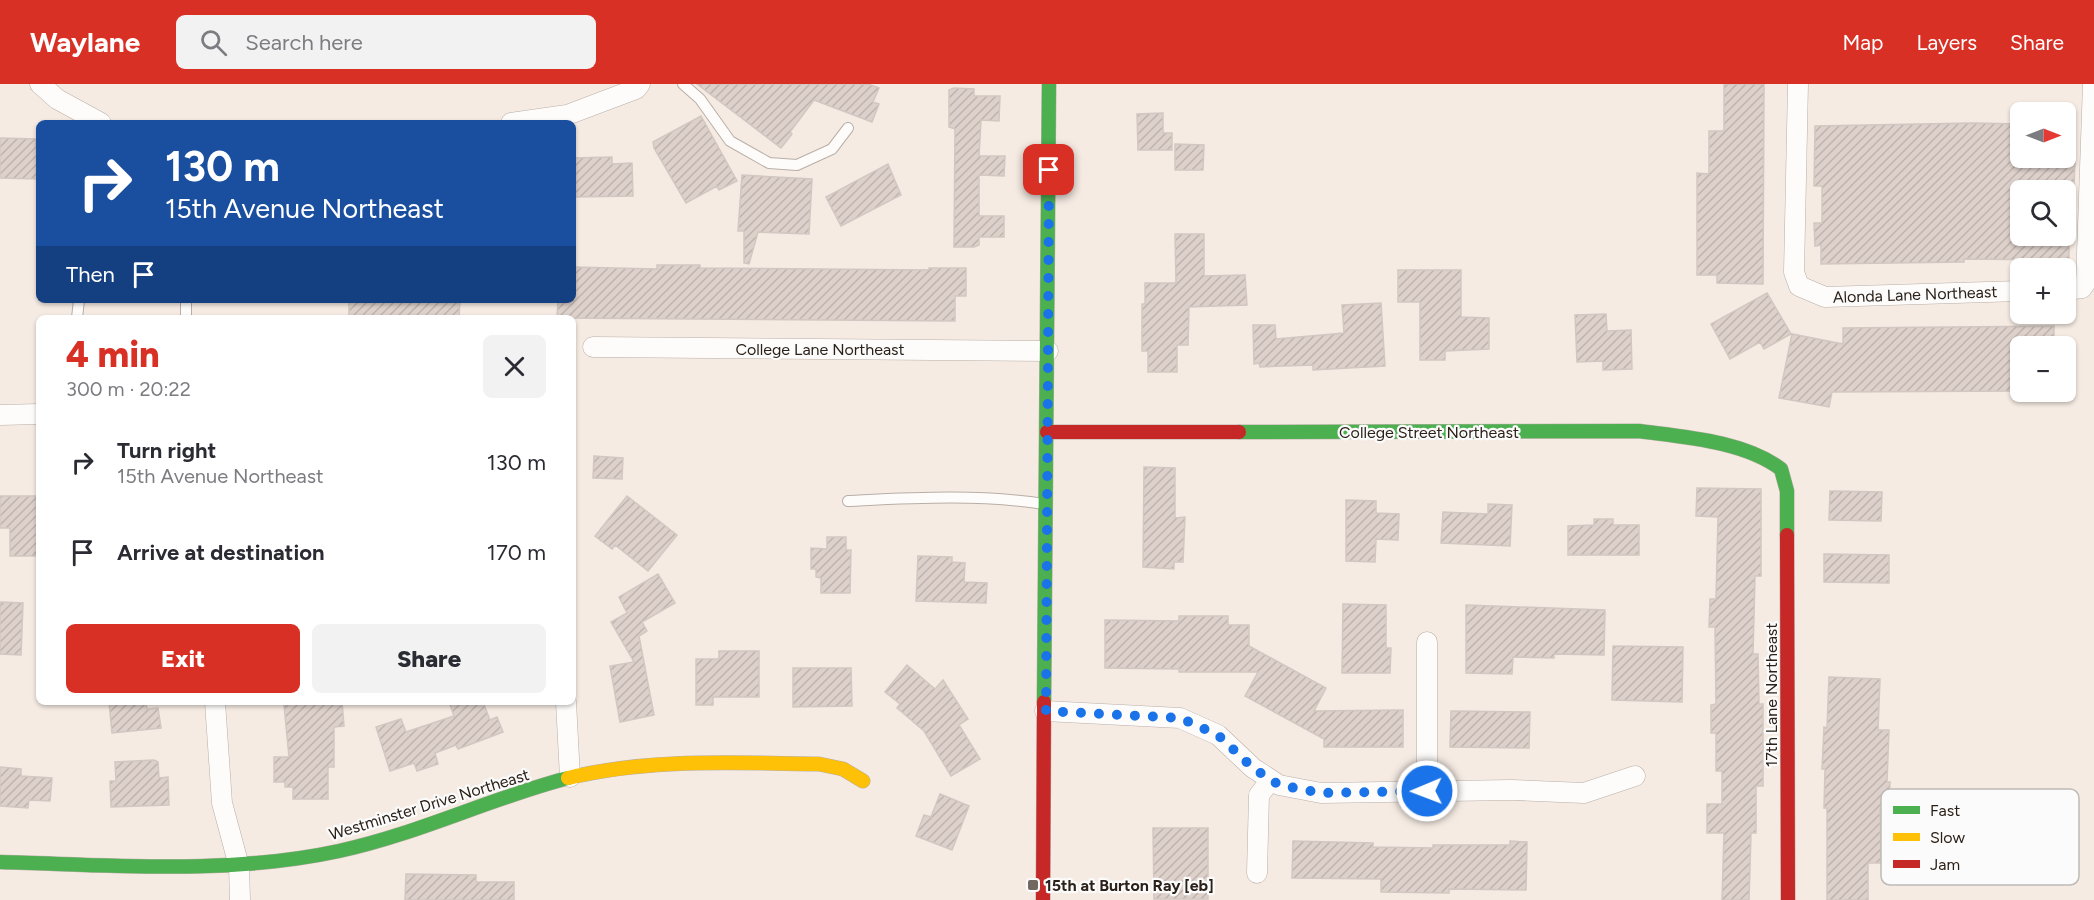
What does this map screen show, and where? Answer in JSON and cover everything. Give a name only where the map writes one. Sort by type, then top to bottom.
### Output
[{"type":"street","points":[[40,84],[57,99],[96,120]]},
{"type":"street","points":[[532,120],[567,115],[636,88],[640,84]]},
{"type":"street","points":[[1043,900],[1049,84]]},
{"type":"street","name":"Alonda Lane Northeast","points":[[1798,84],[1794,272],[1799,286],[1825,297],[2010,291]]},
{"type":"street","points":[[2076,289],[2082,288],[2086,282],[2093,84]]},
{"type":"street","name":"College Lane Northeast","points":[[593,347],[1048,351]]},
{"type":"street","points":[[0,415],[36,414]]},
{"type":"street","name":"College Street Northeast","points":[[1047,432],[1640,431],[1669,434],[1765,457],[1782,469],[1787,491]]},
{"type":"street","name":"17th Lane Northeast","points":[[1787,491],[1788,900]]},
{"type":"street","points":[[1427,642],[1427,791]]},
{"type":"street","points":[[214,705],[222,803],[239,866],[240,900]]},
{"type":"street","points":[[566,705],[570,777]]},
{"type":"street","points":[[1046,711],[1180,718],[1218,735],[1253,768],[1279,785],[1321,793],[1427,791],[1584,793],[1635,776]]},
{"type":"street","name":"Westminster Drive Northeast","points":[[0,862],[239,866],[309,857],[350,848],[570,777],[647,764],[819,764],[843,769],[863,781]]},
{"type":"street","points":[[1257,873],[1259,795],[1271,780]]},
{"type":"lane","points":[[683,84],[700,99],[730,141],[769,163],[797,165],[832,149],[848,128]]},
{"type":"lane","points":[[848,501],[932,498],[1021,500],[1047,504]]},
{"type":"building","points":[[697,84],[868,84],[879,88],[873,102],[879,104],[872,122],[814,100],[781,148]]},
{"type":"building","points":[[1724,84],[1764,84],[1763,284],[1717,283],[1717,275],[1697,275],[1697,173],[1709,174],[1709,131],[1724,131]]},
{"type":"building","points":[[974,89],[974,96],[1000,96],[999,121],[981,120],[979,156],[1005,156],[1004,176],[979,175],[979,216],[1004,216],[1004,237],[979,237],[979,245],[974,247],[954,247],[955,129],[949,127],[949,90]]},
{"type":"building","points":[[1163,113],[1163,133],[1172,133],[1172,150],[1138,150],[1137,114]]},
{"type":"building","points":[[701,116],[737,181],[719,190],[717,186],[686,203],[654,148],[653,142]]},
{"type":"building","points":[[2010,124],[2010,168],[2075,168],[2074,180],[2010,180],[2010,246],[2069,246],[2069,258],[1821,264],[1821,245],[1815,246],[1814,223],[1822,223],[1822,186],[1814,186],[1815,126]]},
{"type":"building","points":[[0,138],[36,139],[36,179],[0,178]]},
{"type":"building","points":[[1175,144],[1204,145],[1203,170],[1175,170]]},
{"type":"building","points":[[612,157],[612,164],[632,163],[633,196],[576,197],[576,158]]},
{"type":"building","points":[[888,164],[901,195],[841,226],[826,197]]},
{"type":"building","points":[[742,175],[812,179],[809,234],[758,232],[749,264],[744,263],[744,231],[738,231]]},
{"type":"building","points":[[1175,234],[1204,234],[1204,276],[1245,275],[1247,305],[1189,307],[1188,345],[1177,345],[1177,372],[1148,372],[1148,351],[1142,351],[1142,304],[1145,304],[1145,283],[1176,283]]},
{"type":"building","points":[[657,265],[700,265],[700,268],[929,270],[929,268],[966,268],[966,296],[955,296],[955,321],[576,318],[576,315],[557,315],[558,303],[576,303],[576,267],[657,269]]},
{"type":"building","points":[[1398,270],[1461,270],[1461,317],[1489,318],[1489,349],[1445,351],[1445,360],[1420,360],[1420,302],[1398,302]]},
{"type":"building","points":[[1767,293],[1791,334],[1764,349],[1760,342],[1730,359],[1711,324]]},
{"type":"building","points":[[349,303],[460,303],[459,315],[349,315]]},
{"type":"building","points":[[1381,303],[1385,366],[1313,370],[1313,365],[1260,367],[1259,363],[1254,364],[1253,325],[1275,325],[1276,339],[1344,333],[1342,305]]},
{"type":"building","points":[[1606,314],[1607,331],[1631,330],[1632,369],[1603,370],[1603,361],[1577,362],[1575,315]]},
{"type":"building","points":[[2054,326],[2054,336],[2010,336],[2010,391],[1832,392],[1829,407],[1779,398],[1792,334],[1843,344],[1843,328]]},
{"type":"building","points":[[594,456],[623,458],[622,479],[593,478]]},
{"type":"building","points":[[1144,467],[1175,468],[1175,518],[1185,517],[1183,562],[1174,562],[1174,569],[1143,567]]},
{"type":"building","points":[[1697,488],[1761,489],[1761,576],[1755,576],[1753,654],[1758,654],[1759,704],[1763,704],[1763,786],[1756,786],[1756,833],[1751,833],[1749,900],[1722,900],[1724,833],[1707,833],[1707,804],[1722,804],[1722,771],[1716,771],[1716,733],[1711,733],[1711,705],[1716,704],[1715,627],[1709,627],[1710,599],[1716,599],[1718,517],[1696,516]]},
{"type":"building","points":[[1830,491],[1882,492],[1881,521],[1829,520]]},
{"type":"building","points":[[0,496],[36,496],[36,556],[10,556],[10,528],[0,528]]},
{"type":"building","points":[[627,496],[677,535],[648,571],[615,545],[612,549],[595,536]]},
{"type":"building","points":[[1346,500],[1376,501],[1376,513],[1399,514],[1398,540],[1376,539],[1375,562],[1346,561]]},
{"type":"building","points":[[1488,504],[1512,505],[1510,546],[1441,543],[1443,512],[1488,514]]},
{"type":"building","points":[[1594,519],[1613,519],[1613,525],[1639,525],[1639,555],[1568,555],[1568,526],[1594,525]]},
{"type":"building","points":[[827,537],[846,537],[846,550],[851,550],[850,593],[821,593],[821,578],[816,577],[816,569],[811,569],[811,548],[827,549]]},
{"type":"building","points":[[1824,554],[1889,555],[1889,583],[1824,582]]},
{"type":"building","points":[[918,556],[952,557],[952,562],[965,563],[964,582],[987,583],[986,603],[916,601]]},
{"type":"building","points":[[658,574],[675,603],[642,622],[647,631],[639,636],[654,715],[620,722],[610,666],[634,662],[611,622],[627,613],[619,597]]},
{"type":"building","points":[[0,602],[23,603],[21,655],[0,654]]},
{"type":"building","points":[[1343,604],[1386,605],[1386,648],[1391,648],[1390,673],[1342,673]]},
{"type":"building","points":[[1466,605],[1605,610],[1604,655],[1554,654],[1554,658],[1513,657],[1512,674],[1466,673]]},
{"type":"building","points":[[1179,616],[1228,616],[1228,625],[1249,625],[1249,646],[1326,688],[1314,711],[1403,710],[1403,747],[1324,747],[1324,739],[1245,696],[1258,672],[1179,672],[1179,669],[1105,668],[1105,620],[1179,621]]},
{"type":"building","points":[[1613,646],[1683,647],[1682,702],[1612,700]]},
{"type":"building","points":[[719,651],[759,651],[759,697],[713,697],[713,705],[696,705],[696,659],[719,659]]},
{"type":"building","points":[[907,665],[935,689],[943,680],[968,719],[959,725],[980,759],[951,776],[924,731],[897,708],[900,704],[885,692]]},
{"type":"building","points":[[793,668],[851,668],[852,706],[793,707]]},
{"type":"building","points":[[1829,677],[1880,679],[1878,730],[1889,730],[1887,782],[1890,782],[1890,789],[1881,789],[1881,863],[1868,863],[1868,900],[1827,900],[1827,808],[1824,808],[1825,769],[1822,769],[1824,727],[1827,728]]},
{"type":"building","points":[[109,705],[146,705],[147,709],[158,708],[161,728],[112,733]]},
{"type":"building","points":[[284,705],[342,705],[344,726],[334,727],[334,767],[328,767],[328,799],[293,799],[293,787],[285,787],[285,782],[274,782],[274,757],[289,757]]},
{"type":"building","points":[[450,705],[484,705],[490,720],[497,717],[503,732],[458,749],[456,745],[435,753],[438,764],[417,771],[414,763],[390,771],[376,727],[401,719],[406,732],[454,716]]},
{"type":"building","points":[[1451,711],[1530,712],[1529,748],[1450,747]]},
{"type":"building","points":[[154,760],[158,762],[159,778],[168,777],[169,805],[111,807],[110,781],[116,781],[115,762]]},
{"type":"building","points":[[0,767],[21,769],[21,776],[52,778],[50,801],[29,800],[28,808],[0,806]]},
{"type":"building","points":[[940,794],[969,806],[952,850],[916,836],[924,815],[931,817]]},
{"type":"building","points":[[1153,828],[1208,828],[1208,899],[1154,899]]},
{"type":"building","points":[[1293,841],[1373,843],[1373,847],[1433,848],[1433,845],[1510,845],[1510,841],[1527,842],[1526,890],[1449,889],[1449,893],[1381,892],[1381,879],[1292,878]]},
{"type":"building","points":[[406,874],[476,875],[476,882],[514,882],[514,900],[405,900]]},
{"type":"traffic: fast","points":[[1044,702],[1049,84]]},
{"type":"traffic: fast","points":[[1239,432],[1639,431],[1694,438],[1750,452],[1781,469],[1787,491],[1787,535]]},
{"type":"traffic: fast","points":[[0,862],[170,867],[213,866],[297,858],[368,844],[568,778]]},
{"type":"traffic: slow","points":[[568,778],[630,767],[693,763],[756,763],[819,764],[843,769],[863,781]]},
{"type":"traffic: jam","points":[[1047,432],[1239,432]]},
{"type":"traffic: jam","points":[[1787,535],[1788,900]]},
{"type":"traffic: jam","points":[[1043,900],[1044,702]]},
{"type":"place","name":"15th at Burton Ray [eb]","points":[[1033,885]]},
{"type":"route","points":[[1049,170],[1046,711],[1180,718],[1218,735],[1253,768],[1279,785],[1321,793],[1427,791]]}]
